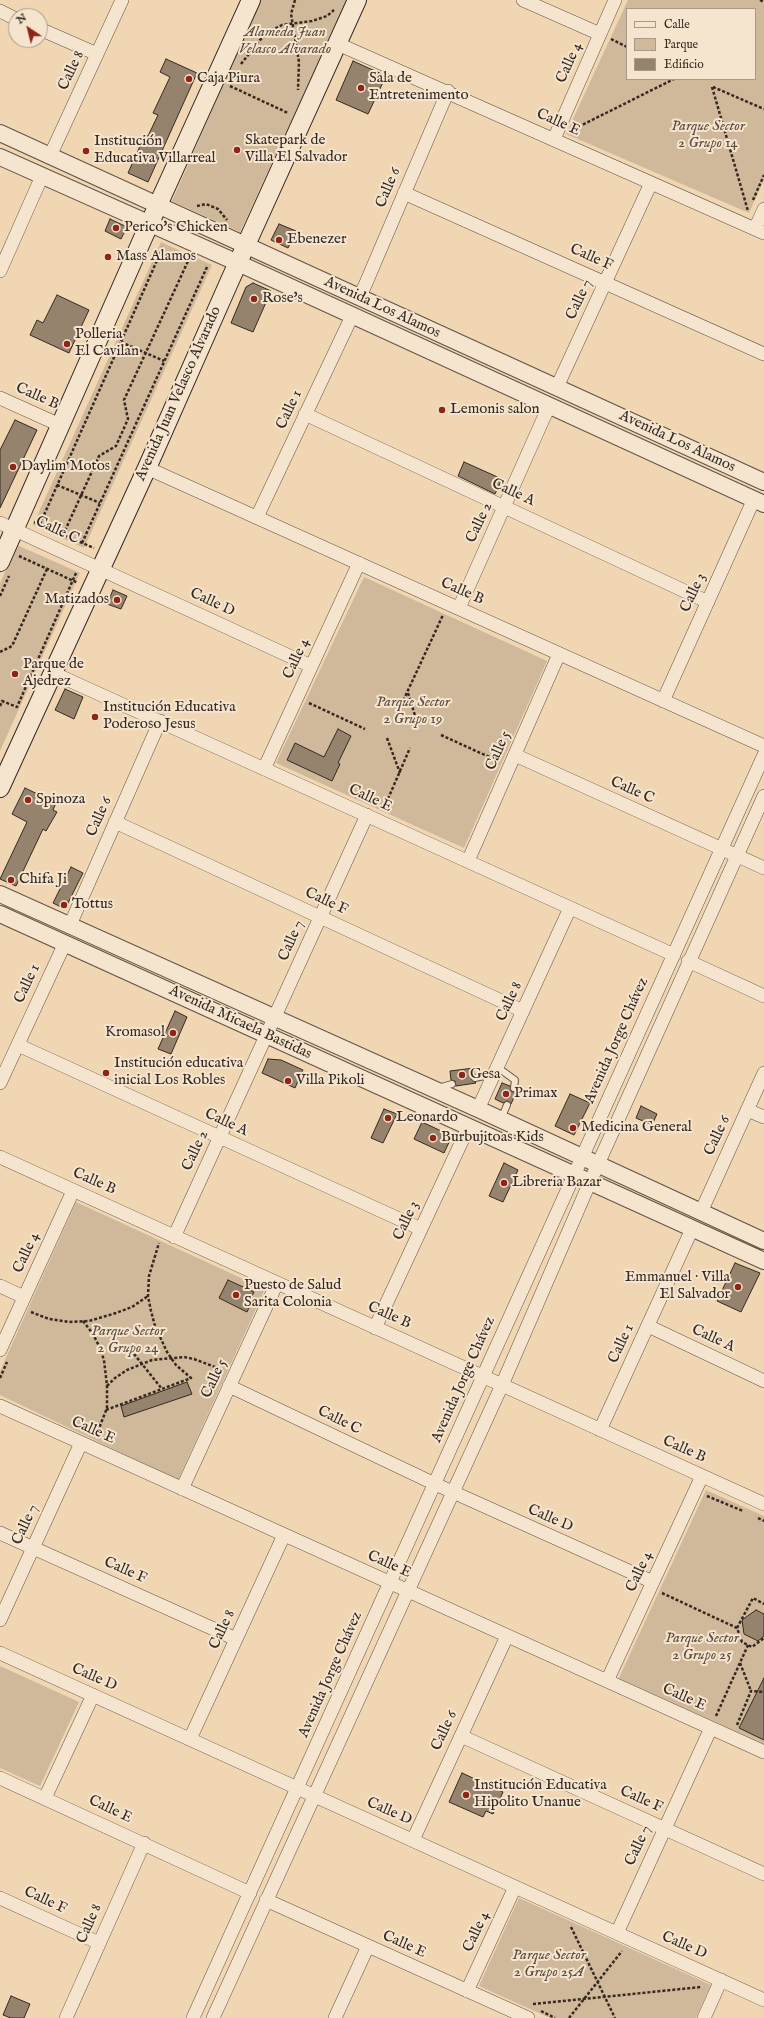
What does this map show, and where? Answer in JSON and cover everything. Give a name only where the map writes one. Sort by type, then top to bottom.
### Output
[{"type":"main road","points":[[3,556],[12,523],[62,426],[149,224],[250,0]]},
{"type":"main road","name":"Avenida Juan Velasco Alvarado","points":[[0,788],[147,468],[246,245],[358,0]]},
{"type":"street","name":"Calle 8","points":[[50,156],[122,0]]},
{"type":"street","points":[[523,0],[600,34]]},
{"type":"street","name":"Calle 4","points":[[554,139],[615,0]]},
{"type":"street","points":[[48,33],[97,54]]},
{"type":"street","name":"Calle E","points":[[338,44],[448,91],[759,231]]},
{"type":"street","name":"Calle 6","points":[[360,297],[448,91]]},
{"type":"street","name":"Avenida Los Alamos","points":[[0,133],[157,206],[763,480]]},
{"type":"street","name":"Avenida Los Alamos","points":[[0,157],[238,263],[759,502]]},
{"type":"street","points":[[0,271],[42,176]]},
{"type":"street","name":"Calle 7","points":[[557,387],[651,183]]},
{"type":"street","name":"Calle F","points":[[404,193],[764,354]]},
{"type":"street","points":[[759,231],[764,209]]},
{"type":"street","name":"Calle 1","points":[[257,517],[352,316]]},
{"type":"street","name":"Calle B","points":[[0,398],[62,426]]},
{"type":"street","name":"Calle 2","points":[[450,609],[505,507],[549,406]]},
{"type":"street","name":"Calle A","points":[[306,414],[708,602]]},
{"type":"street","name":"Calle B","points":[[147,468],[358,563],[450,609],[559,654],[764,746]]},
{"type":"street","name":"Calle 3","points":[[663,701],[708,602],[759,502]]},
{"type":"street","name":"Calle C","points":[[12,523],[82,561],[104,562]]},
{"type":"street","name":"Calle D","points":[[104,562],[311,666]]},
{"type":"street","name":"Calle 4","points":[[264,768],[358,563]]},
{"type":"street","name":"Calle 5","points":[[468,861],[509,755],[559,654]]},
{"type":"street","name":"Calle E","points":[[53,673],[264,768],[372,811],[468,861],[674,955]]},
{"type":"street","name":"Calle 6","points":[[70,925],[160,721]]},
{"type":"street","name":"Calle C","points":[[509,755],[737,855]]},
{"type":"street","name":"Avenida Jorge Chávez","points":[[193,2018],[764,755]]},
{"type":"street","points":[[213,2018],[502,1385],[598,1164],[764,796]]},
{"type":"street","name":"Calle 7","points":[[267,1036],[321,917],[372,811]]},
{"type":"street","name":"Calle F","points":[[115,822],[523,1010]]},
{"type":"street","points":[[737,855],[764,868]]},
{"type":"street","name":"Avenida Micaela Bastidas","points":[[0,894],[434,1088],[764,1241]]},
{"type":"street","name":"Calle 8","points":[[478,1108],[570,908]]},
{"type":"street","name":"Avenida Micaela Bastidas","points":[[0,914],[468,1128],[575,1174],[764,1261]]},
{"type":"street","name":"Calle 1","points":[[0,1083],[64,943]]},
{"type":"street","points":[[688,962],[764,996]]},
{"type":"street","name":"Calle 2","points":[[170,1241],[267,1036]]},
{"type":"street","name":"Calle A","points":[[18,1045],[421,1229]]},
{"type":"street","name":"Calle 6","points":[[701,1212],[764,1073]]},
{"type":"street","points":[[747,1110],[764,1117]]},
{"type":"street","name":"Calle 3","points":[[375,1328],[468,1128]]},
{"type":"street","name":"Calle B","points":[[0,1157],[73,1191],[170,1241],[277,1283],[764,1504]]},
{"type":"street","name":"Calle 4","points":[[4,1354],[27,1305],[73,1191]]},
{"type":"street","name":"Calle 1","points":[[600,1430],[692,1229]]},
{"type":"street","name":"Calle 5","points":[[182,1489],[277,1283]]},
{"type":"street","points":[[0,1286],[27,1305]]},
{"type":"street","name":"Calle A","points":[[648,1326],[764,1381]]},
{"type":"street","name":"Calle C","points":[[229,1386],[435,1484]]},
{"type":"street","name":"Calle E","points":[[0,1406],[85,1439],[182,1489],[764,1752]]},
{"type":"street","name":"Calle 7","points":[[0,1620],[85,1439]]},
{"type":"street","name":"Calle 4","points":[[607,1681],[657,1587],[702,1476]]},
{"type":"street","name":"Calle D","points":[[435,1484],[657,1587]]},
{"type":"street","name":"Calle F","points":[[0,1533],[236,1639]]},
{"type":"street","name":"Calle 8","points":[[190,1739],[284,1535]]},
{"type":"street","name":"Calle 6","points":[[413,1840],[507,1636]]},
{"type":"street","name":"Calle D","points":[[0,1653],[764,2000]]},
{"type":"street","points":[[45,1798],[93,1695]]},
{"type":"street","name":"Calle 7","points":[[617,1933],[711,1728]]},
{"type":"street","name":"Calle F","points":[[461,1736],[764,1874]]},
{"type":"street","name":"Calle E","points":[[0,1778],[250,1893]]},
{"type":"street","name":"Calle 8","points":[[66,2018],[144,1843]]},
{"type":"street","name":"Calle 4","points":[[467,1991],[515,1887]]},
{"type":"street","name":"Calle F","points":[[0,1898],[99,1943]]},
{"type":"street","name":"Calle E","points":[[266,1900],[467,1991],[527,2012]]},
{"type":"street","points":[[335,2018],[368,1946]]},
{"type":"street","points":[[704,2018],[722,1980]]},
{"type":"lane","points":[[475,1078],[496,1070],[515,1080],[514,1088]]},
{"type":"lane","points":[[434,1088],[452,1084]]},
{"type":"lane","points":[[501,1119],[507,1104]]},
{"type":"path","points":[[295,0],[291,14],[297,38],[299,62],[297,95]]},
{"type":"path","points":[[760,0],[764,2]]},
{"type":"path","points":[[239,69],[260,40],[270,31],[282,25],[293,25],[312,21],[326,16],[336,8]]},
{"type":"path","points":[[227,93],[233,80]]},
{"type":"path","points":[[576,134],[569,131],[672,80]]},
{"type":"path","points":[[230,86],[291,114]]},
{"type":"path","points":[[759,231],[748,210],[712,86],[764,109]]},
{"type":"path","points":[[748,210],[764,175]]},
{"type":"path","points":[[191,206],[206,204],[212,206],[223,212],[230,223]]},
{"type":"path","points":[[740,207],[748,210]]},
{"type":"path","points":[[40,524],[163,247]]},
{"type":"path","points":[[63,535],[98,456],[116,446],[128,419],[124,400],[188,259]]},
{"type":"path","points":[[82,543],[207,267]]},
{"type":"path","points":[[121,342],[164,362]]},
{"type":"path","points":[[58,485],[100,503]]},
{"type":"path","points":[[12,523],[40,524],[82,543],[104,562]]},
{"type":"path","points":[[3,556],[47,569],[91,589]]},
{"type":"path","points":[[0,706],[2,701],[17,707],[82,561]]},
{"type":"path","points":[[0,652],[12,646],[47,569]]},
{"type":"path","points":[[436,612],[450,609]]},
{"type":"path","points":[[450,609],[450,618]]},
{"type":"path","points":[[397,714],[450,609]]},
{"type":"path","points":[[407,692],[418,725]]},
{"type":"path","points":[[304,708],[307,702],[365,729]]},
{"type":"path","points":[[441,735],[500,762]]},
{"type":"path","points":[[387,738],[400,773]]},
{"type":"path","points":[[383,810],[410,748]]},
{"type":"path","points":[[496,769],[500,762],[509,755]]},
{"type":"path","points":[[372,811],[383,810],[391,813]]},
{"type":"path","points":[[152,1239],[159,1242],[170,1241]]},
{"type":"path","points":[[106,1410],[191,1378],[171,1358],[155,1326],[148,1296],[148,1276],[159,1242]]},
{"type":"path","points":[[27,1305],[49,1319],[83,1321],[116,1313],[132,1306],[148,1296]]},
{"type":"path","points":[[27,1305],[27,1319]]},
{"type":"path","points":[[83,1321],[93,1334],[99,1346],[104,1360],[107,1386],[106,1410],[95,1438]]},
{"type":"path","points":[[0,1378],[4,1354]]},
{"type":"path","points":[[134,1354],[162,1389]]},
{"type":"path","points":[[107,1386],[115,1378],[141,1364],[171,1358],[194,1359],[225,1371],[228,1365]]},
{"type":"path","points":[[85,1439],[95,1438],[102,1441]]},
{"type":"path","points":[[703,1503],[706,1496],[750,1514]]},
{"type":"path","points":[[757,1517],[764,1520]]},
{"type":"path","points":[[657,1587],[658,1600]]},
{"type":"path","points":[[657,1587],[737,1628],[742,1642],[752,1647],[764,1638]]},
{"type":"path","points":[[737,1628],[753,1598],[764,1604]]},
{"type":"path","points":[[711,1728],[748,1645]]},
{"type":"path","points":[[735,1730],[751,1691],[740,1663]]},
{"type":"path","points":[[751,1691],[764,1692]]},
{"type":"path","points":[[576,1926],[569,1923],[615,2018]]},
{"type":"path","points":[[569,2018],[631,1939]]},
{"type":"path","points":[[527,2012],[584,1998],[708,1986]]},
{"type":"green space","name":"Alameda Juan Velasco Alvarado","points":[[261,0],[347,0],[240,232],[172,201]]},
{"type":"green space","name":"Parque Sector 2 Grupo 14","points":[[628,0],[764,0],[764,180],[749,213],[566,134]]},
{"type":"green space","points":[[161,242],[212,265],[84,548],[33,525]]},
{"type":"green space","points":[[17,545],[80,573],[0,751],[0,583]]},
{"type":"green space","name":"Parque Sector 2 Grupo 19","points":[[364,577],[547,661],[464,848],[276,763]]},
{"type":"green space","name":"Parque Sector 2 Grupo 24","points":[[76,1202],[265,1289],[178,1480],[0,1395],[0,1371]]},
{"type":"green space","name":"Parque Sector 2 Grupo 25","points":[[706,1490],[764,1516],[764,1745],[618,1680]]},
{"type":"green space","points":[[0,1666],[79,1702],[40,1786],[0,1768]]},
{"type":"green space","name":"Parque Sector 2 Grupo 25A","points":[[519,1898],[711,1985],[696,2018],[550,2018],[479,1986]]},
{"type":"building","points":[[166,59],[197,73],[148,182],[128,173],[145,135],[148,136],[158,115],[153,113],[170,77],[160,72]]},
{"type":"building","name":"Sala de Entretenimento","points":[[353,61],[386,76],[368,114],[336,100]]},
{"type":"building","name":"Perico's Chicken","points":[[110,219],[127,227],[121,239],[105,231]]},
{"type":"building","points":[[279,224],[296,231],[288,248],[271,240]]},
{"type":"building","points":[[253,283],[271,291],[253,332],[231,323],[246,287]]},
{"type":"building","points":[[57,295],[89,310],[69,353],[30,335],[37,320],[43,323]]},
{"type":"building","points":[[15,420],[37,430],[0,508],[0,450]]},
{"type":"building","points":[[464,462],[502,479],[495,494],[458,476]]},
{"type":"building","name":"Matizados","points":[[113,590],[127,596],[121,609],[107,604]]},
{"type":"building","points":[[65,689],[83,697],[74,719],[55,710]]},
{"type":"building","points":[[338,729],[351,736],[338,763],[340,764],[332,781],[287,760],[295,743],[324,757]]},
{"type":"building","points":[[25,788],[56,803],[53,810],[57,812],[46,831],[43,829],[16,886],[0,879],[27,822],[12,814]]},
{"type":"building","points":[[71,867],[83,873],[65,909],[53,903]]},
{"type":"building","name":"Kromasol","points":[[175,1011],[187,1017],[171,1054],[158,1049]]},
{"type":"building","name":"Villa Pikoli","points":[[268,1059],[281,1060],[303,1070],[295,1088],[262,1073]]},
{"type":"building","name":"Gesa","points":[[474,1068],[474,1074],[471,1079],[476,1083],[456,1086],[455,1081],[451,1080],[450,1071]]},
{"type":"building","name":"Primax","points":[[502,1083],[510,1086],[512,1092],[517,1091],[511,1104],[508,1101],[503,1103],[495,1099]]},
{"type":"building","points":[[570,1094],[590,1103],[574,1135],[555,1126]]},
{"type":"building","points":[[641,1106],[657,1114],[652,1125],[636,1118]]},
{"type":"building","points":[[384,1109],[397,1114],[383,1143],[371,1138]]},
{"type":"building","name":"Burbujitoas Kids","points":[[422,1122],[452,1136],[444,1153],[414,1139]]},
{"type":"building","name":"Libreria Bazar","points":[[504,1163],[518,1170],[503,1202],[489,1196]]},
{"type":"building","name":"Emmanuel · Villa El Salvador","points":[[735,1263],[760,1273],[741,1312],[717,1301]]},
{"type":"building","name":"Puesto de Salud Sarita Colonia","points":[[228,1280],[254,1292],[247,1312],[219,1298]]},
{"type":"building","points":[[187,1382],[192,1394],[124,1417],[121,1406]]},
{"type":"building","points":[[756,1610],[764,1614],[764,1636],[758,1641],[744,1634],[742,1620]]},
{"type":"building","points":[[764,1678],[764,1740],[739,1728]]},
{"type":"building","name":"Institución Educativa Hipolito Unanue","points":[[462,1773],[503,1792],[493,1814],[486,1811],[483,1817],[449,1802]]},
{"type":"building","points":[[11,1996],[30,2004],[24,2018],[11,2018],[3,2015]]},
{"type":"place","name":"Caja Piura","points":[[189,79]]},
{"type":"place","name":"Sala de Entretenimento","points":[[361,88]]},
{"type":"place","name":"Skatepark de Villa El Salvador","points":[[237,150]]},
{"type":"place","name":"Institución Educativa Villarreal","points":[[86,151]]},
{"type":"place","name":"Perico's Chicken","points":[[116,228]]},
{"type":"place","name":"Ebenezer","points":[[279,240]]},
{"type":"place","name":"Mass Alamos","points":[[108,257]]},
{"type":"place","name":"Rose's","points":[[254,299]]},
{"type":"place","name":"Polleria El Cavilan","points":[[67,344]]},
{"type":"place","name":"Lemonis salon","points":[[442,410]]},
{"type":"place","name":"Daylim Motos","points":[[13,467]]},
{"type":"place","name":"Matizados","points":[[117,600]]},
{"type":"place","name":"Parque de Ajedrez","points":[[15,674]]},
{"type":"place","name":"Institución Educativa Poderoso Jesus","points":[[95,717]]},
{"type":"place","name":"Spinoza","points":[[28,800]]},
{"type":"place","name":"Chifa Ji","points":[[11,880]]},
{"type":"place","name":"Tottus","points":[[64,905]]},
{"type":"place","name":"Kromasol","points":[[173,1033]]},
{"type":"place","name":"Institución educativa inicial Los Robles","points":[[106,1073]]},
{"type":"place","name":"Gesa","points":[[462,1075]]},
{"type":"place","name":"Villa Pikoli","points":[[288,1081]]},
{"type":"place","name":"Primax","points":[[506,1094]]},
{"type":"place","name":"Leonardo","points":[[388,1118]]},
{"type":"place","name":"Medicina General","points":[[573,1128]]},
{"type":"place","name":"Burbujitoas Kids","points":[[433,1138]]},
{"type":"place","name":"Libreria Bazar","points":[[504,1183]]},
{"type":"place","name":"Emmanuel · Villa El Salvador","points":[[738,1287]]},
{"type":"place","name":"Puesto de Salud Sarita Colonia","points":[[236,1295]]},
{"type":"place","name":"Institución Educativa Hipolito Unanue","points":[[466,1795]]}]
